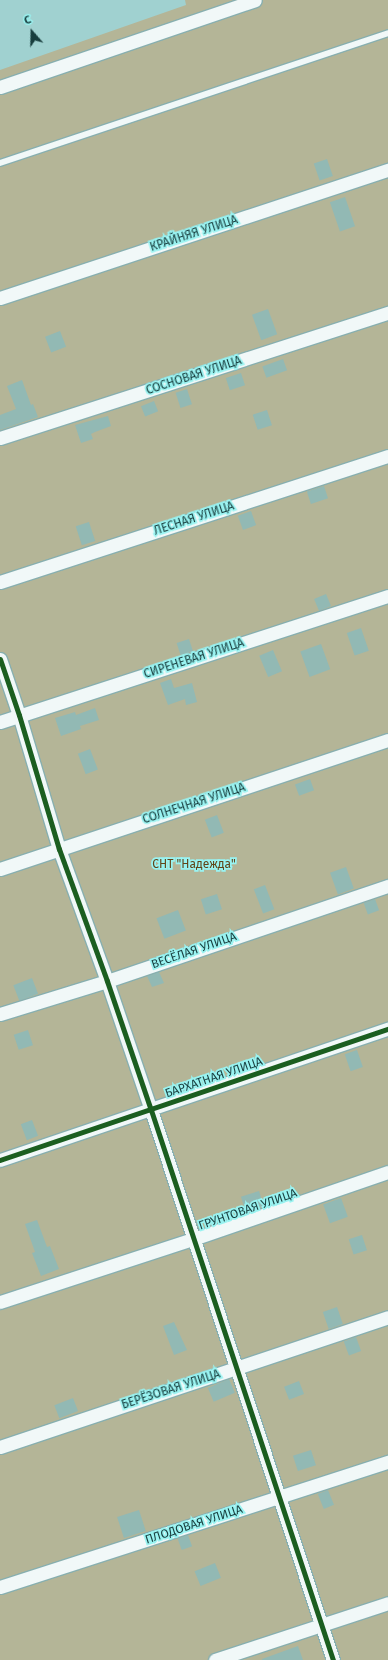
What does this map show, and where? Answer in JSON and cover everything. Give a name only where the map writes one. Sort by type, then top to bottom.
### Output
[{"type":"street","points":[[0,87],[255,0]]},
{"type":"street","name":"КРАЙНЯЯ УЛИЦА","points":[[0,298],[388,170]]},
{"type":"street","name":"СОСНОВАЯ УЛИЦА","points":[[0,438],[388,313]]},
{"type":"street","name":"ЛЕСНАЯ УЛИЦА","points":[[0,582],[388,456]]},
{"type":"street","name":"СИРЕНЕВАЯ УЛИЦА","points":[[0,722],[388,596]]},
{"type":"street","points":[[0,659],[19,715],[59,849],[107,981],[151,1110],[193,1239],[238,1369],[333,1660]]},
{"type":"street","name":"СОЛНЕЧНАЯ УЛИЦА","points":[[0,869],[388,740]]},
{"type":"street","name":"ВЕСЁЛАЯ УЛИЦА","points":[[0,1014],[107,981],[388,886]]},
{"type":"street","name":"БАРХАТНАЯ УЛИЦА","points":[[0,1160],[388,1029]]},
{"type":"street","name":"ГРУНТОВАЯ УЛИЦА","points":[[0,1302],[193,1239],[388,1172]]},
{"type":"street","name":"БЕРЁЗОВАЯ УЛИЦА","points":[[0,1447],[238,1369],[388,1317]]},
{"type":"street","name":"ПЛОДОВАЯ УЛИЦА","points":[[0,1587],[388,1462]]},
{"type":"street","points":[[215,1660],[388,1603]]},
{"type":"lane","points":[[0,163],[388,33]]},
{"type":"green space","name":"СНТ \"Надежда\"","points":[[185,0],[388,0],[388,1660],[0,1660],[0,70],[186,5]]},
{"type":"building","points":[[327,159],[333,176],[320,181],[314,164]]},
{"type":"building","points":[[345,197],[355,226],[340,232],[330,202]]},
{"type":"building","points":[[268,309],[277,334],[261,340],[252,315]]},
{"type":"building","points":[[60,331],[66,347],[51,353],[45,337]]},
{"type":"building","points":[[283,359],[287,370],[266,378],[262,367]]},
{"type":"building","points":[[241,373],[245,385],[230,390],[226,378]]},
{"type":"building","points":[[22,380],[31,405],[33,404],[38,417],[0,430],[0,415],[16,409],[7,386]]},
{"type":"building","points":[[187,389],[192,404],[181,408],[176,393]]},
{"type":"building","points":[[154,401],[158,411],[145,416],[141,406]]},
{"type":"building","points":[[267,410],[272,425],[258,430],[253,415]]},
{"type":"building","points":[[108,416],[111,426],[91,434],[93,439],[81,443],[75,425]]},
{"type":"building","points":[[324,486],[328,498],[311,504],[307,492]]},
{"type":"building","points":[[251,511],[256,525],[243,530],[238,516]]},
{"type":"building","points":[[89,522],[95,541],[82,545],[76,526]]},
{"type":"building","points":[[326,594],[331,606],[319,611],[314,599]]},
{"type":"building","points":[[361,628],[369,651],[355,656],[347,633]]},
{"type":"building","points":[[189,639],[193,651],[181,655],[177,643]]},
{"type":"building","points":[[321,644],[330,669],[310,677],[300,652]]},
{"type":"building","points":[[273,650],[282,671],[268,677],[259,656]]},
{"type":"building","points":[[171,679],[174,688],[192,683],[197,702],[186,705],[185,699],[168,705],[160,683]]},
{"type":"building","points":[[95,708],[99,720],[80,726],[81,729],[61,736],[55,718],[75,712],[76,715]]},
{"type":"building","points":[[90,749],[98,770],[86,774],[78,754]]},
{"type":"building","points":[[310,779],[314,790],[299,796],[295,784]]},
{"type":"building","points":[[217,815],[224,833],[212,837],[205,820]]},
{"type":"building","points":[[346,867],[354,889],[338,894],[330,873]]},
{"type":"building","points":[[265,885],[274,909],[263,914],[254,889]]},
{"type":"building","points":[[217,894],[222,909],[206,914],[201,899]]},
{"type":"building","points":[[375,899],[379,910],[368,914],[364,903]]},
{"type":"building","points":[[178,910],[186,931],[164,939],[157,918]]},
{"type":"building","points":[[159,972],[164,983],[152,987],[147,976]]},
{"type":"building","points":[[32,978],[38,994],[19,1001],[13,985]]},
{"type":"building","points":[[28,1030],[33,1045],[19,1050],[14,1035]]},
{"type":"building","points":[[357,1050],[363,1067],[351,1071],[345,1054]]},
{"type":"building","points":[[32,1120],[38,1136],[27,1140],[21,1124]]},
{"type":"building","points":[[259,1191],[264,1206],[246,1212],[241,1197]]},
{"type":"building","points":[[341,1198],[348,1217],[330,1223],[323,1204]]},
{"type":"building","points":[[37,1220],[47,1247],[50,1246],[59,1269],[41,1276],[32,1253],[35,1252],[25,1224]]},
{"type":"building","points":[[362,1235],[367,1250],[354,1255],[349,1239]]},
{"type":"building","points":[[337,1307],[343,1324],[329,1329],[323,1312]]},
{"type":"building","points":[[174,1322],[187,1350],[174,1355],[163,1326]]},
{"type":"building","points":[[356,1337],[361,1351],[349,1356],[344,1341]]},
{"type":"building","points":[[229,1379],[235,1393],[214,1402],[208,1388]]},
{"type":"building","points":[[299,1381],[304,1394],[289,1400],[284,1387]]},
{"type":"building","points":[[73,1398],[78,1411],[59,1418],[54,1405]]},
{"type":"building","points":[[311,1450],[316,1465],[298,1471],[293,1456]]},
{"type":"building","points":[[328,1490],[334,1505],[324,1509],[318,1494]]},
{"type":"building","points":[[139,1510],[146,1531],[124,1538],[117,1517]]},
{"type":"building","points":[[188,1535],[192,1546],[182,1550],[178,1539]]},
{"type":"building","points":[[215,1563],[221,1578],[201,1586],[195,1571]]},
{"type":"building","points":[[298,1646],[303,1660],[262,1660],[262,1659]]},
{"type":"cycle path","points":[[0,659],[19,715],[59,849],[107,981],[151,1110],[333,1660]]},
{"type":"cycle path","points":[[0,1160],[388,1029]]}]
